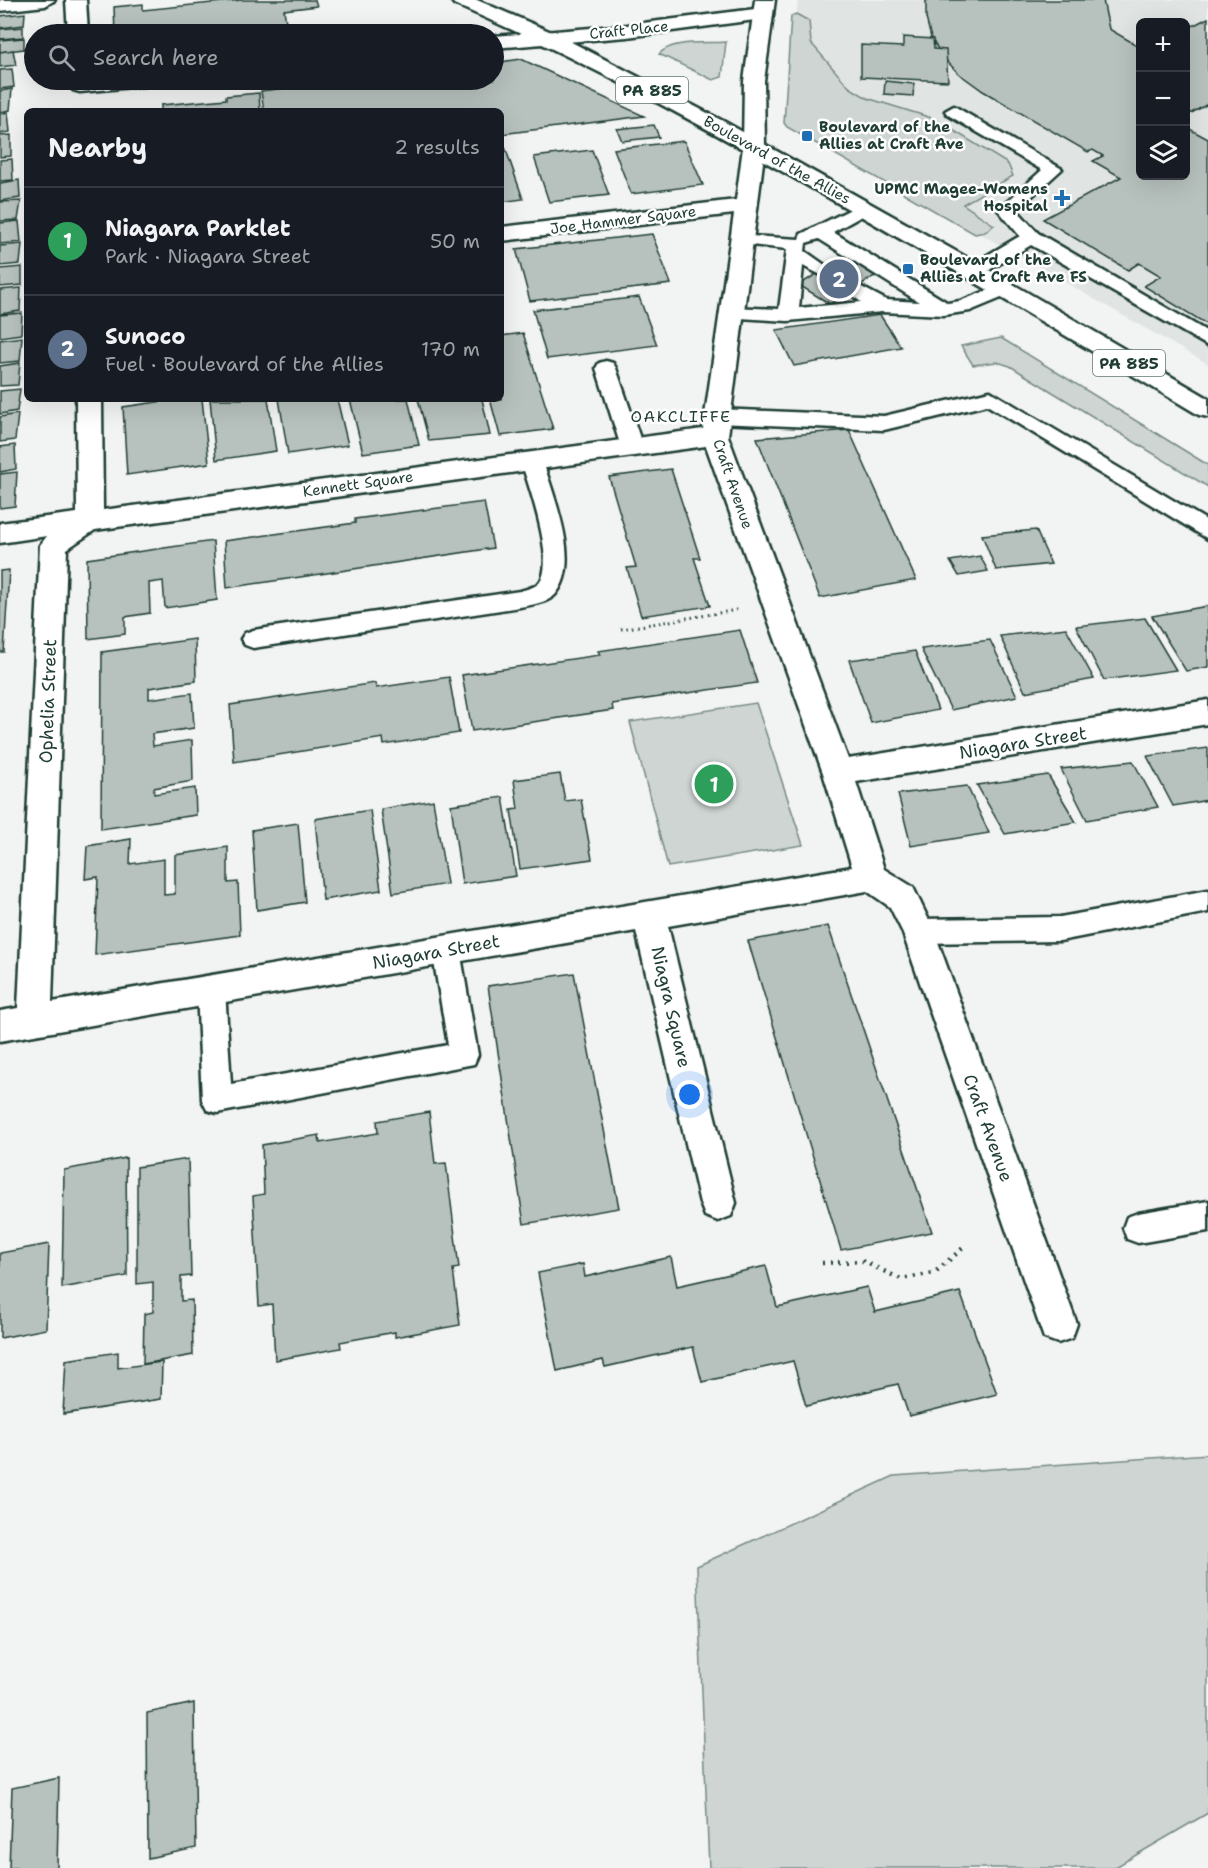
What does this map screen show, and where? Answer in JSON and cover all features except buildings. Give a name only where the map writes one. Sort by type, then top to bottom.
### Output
[{"type":"street","points":[[0,5],[45,0]]},
{"type":"street","points":[[76,0],[77,24]]},
{"type":"street","name":"Boulevard of the Allies","points":[[461,0],[549,38],[754,147],[1208,409]]},
{"type":"street","name":"Craft Place","points":[[504,41],[627,31],[764,7]]},
{"type":"street","name":"Craft Avenue","points":[[764,7],[754,81],[754,147],[716,426],[838,773],[871,877],[902,897],[918,931],[1058,1324]]},
{"type":"street","name":"Joe Hammer Square","points":[[504,234],[745,206]]},
{"type":"street","points":[[89,402],[90,520]]},
{"type":"street","name":"Kennett Square","points":[[0,533],[632,447],[716,426]]},
{"type":"street","name":"Ophelia Street","points":[[34,1021],[54,545],[90,520]]},
{"type":"street","name":"Niagara Street","points":[[838,773],[1208,712]]},
{"type":"street","name":"Niagara Street","points":[[0,1026],[871,877]]},
{"type":"street","name":"Niagra Square","points":[[650,915],[718,1203]]},
{"type":"lane","points":[[954,111],[1053,169],[1007,210],[1031,237],[1208,340]]},
{"type":"lane","points":[[788,315],[796,249],[820,232],[863,208]]},
{"type":"lane","points":[[820,232],[944,309]]},
{"type":"lane","points":[[974,272],[1031,237]]},
{"type":"lane","points":[[740,239],[796,249],[823,270]]},
{"type":"lane","points":[[854,289],[882,306]]},
{"type":"lane","points":[[731,313],[788,315],[882,306],[944,309],[963,307],[1004,290]]},
{"type":"lane","points":[[606,368],[632,447]]},
{"type":"lane","points":[[716,426],[884,423],[990,398],[1208,531]]},
{"type":"lane","points":[[253,639],[520,599],[546,590],[554,576],[555,544],[532,461]]},
{"type":"lane","points":[[918,931],[1060,929],[1208,901]]},
{"type":"lane","points":[[211,990],[217,1100],[464,1055],[446,950]]},
{"type":"lane","points":[[1138,1228],[1208,1215]]},
{"type":"path","points":[[621,629],[741,609]]},
{"type":"path","points":[[822,1263],[862,1260],[901,1279],[934,1272],[963,1248]]},
{"type":"shaded area","name":"UPMC Magee-Womens Hospital","points":[[798,0],[1208,0],[1208,364],[785,122]]},
{"type":"shaded area","points":[[796,14],[809,21],[811,43],[849,87],[867,98],[935,119],[1008,164],[1013,176],[963,204],[994,225],[985,232],[975,234],[787,127],[784,123],[791,16]]},
{"type":"shaded area","points":[[726,42],[722,77],[713,80],[659,54],[665,49],[681,44]]},
{"type":"shaded area","points":[[1001,338],[1208,465],[1208,487],[1010,366],[997,362],[973,365],[961,346]]},
{"type":"shaded area","points":[[756,703],[803,845],[668,867],[630,722]]},
{"type":"shaded area","points":[[1208,1454],[1208,1813],[1114,1868],[709,1868],[697,1566],[894,1476]]},
{"type":"place","name":"Boulevard of the Allies at Craft Ave","points":[[807,136]]},
{"type":"place","name":"UPMC Magee-Womens Hospital","points":[[1062,198]]},
{"type":"place","name":"Boulevard of the Allies at Craft Ave FS","points":[[908,269]]},
{"type":"place","name":"Sunoco","points":[[839,279]]},
{"type":"place","name":"Niagara Parklet","points":[[714,784]]},
{"type":"district","name":"OAKCLIFFE","points":[[681,416]]}]
